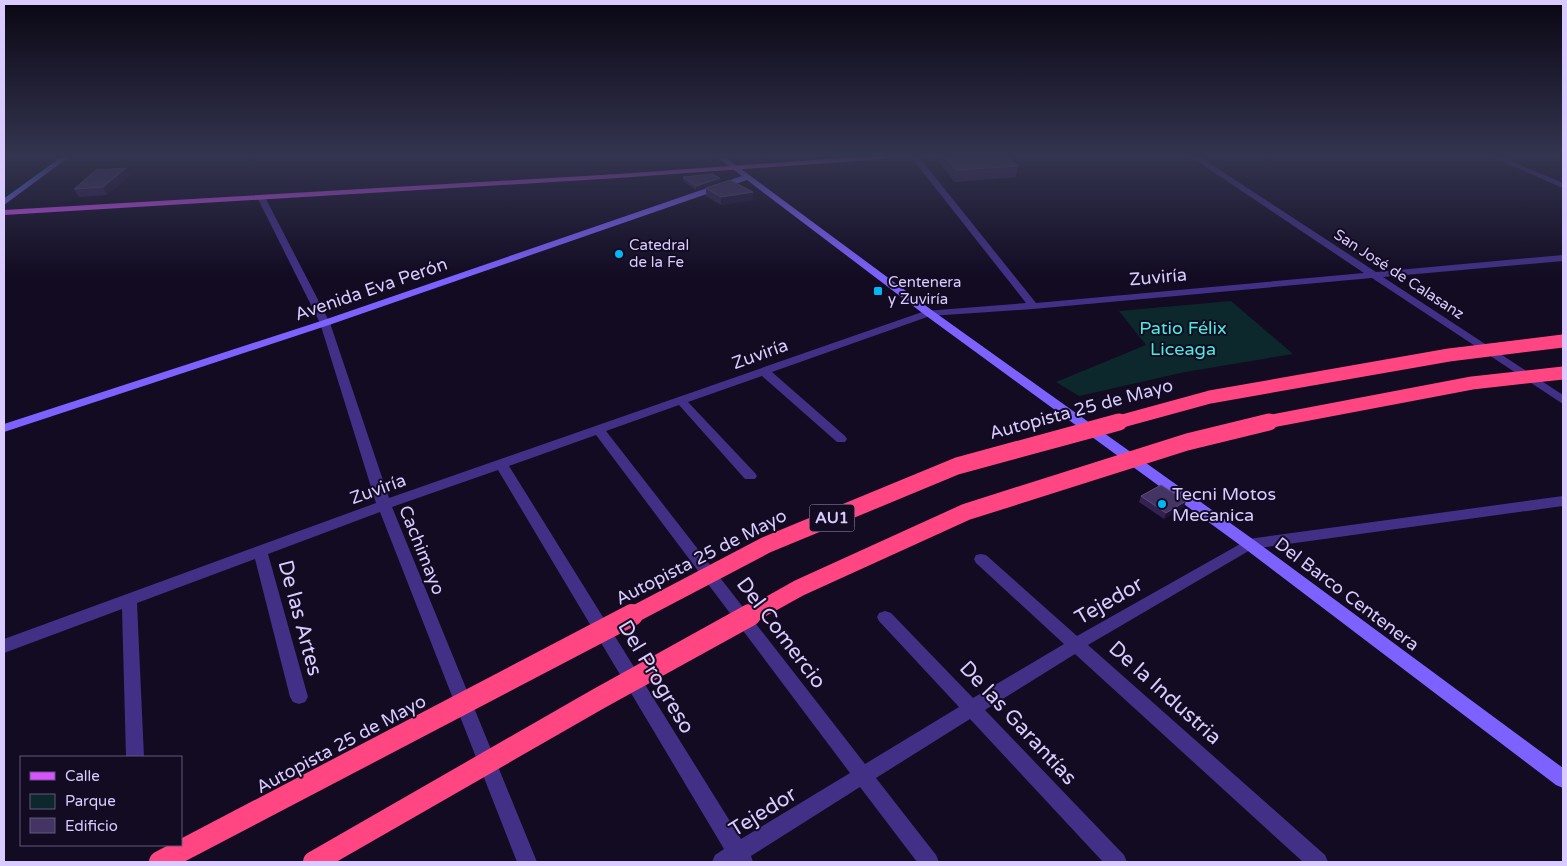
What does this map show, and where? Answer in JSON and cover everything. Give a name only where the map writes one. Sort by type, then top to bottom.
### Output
[{"type":"highway","name":"Autopista 25 de Mayo","points":[[160,862],[766,545],[957,466],[1210,397],[1449,355],[1563,341]]},
{"type":"highway","points":[[314,862],[590,704],[799,588],[966,512],[1187,442],[1252,425],[1472,383],[1563,373]]},
{"type":"main road","points":[[4,213],[254,197]]},
{"type":"street","name":"Cachimayo","points":[[261,197],[325,324],[384,505],[527,862]]},
{"type":"street","name":"Avenida Eva Perón","points":[[4,428],[325,324],[689,197]]},
{"type":"street","name":"Del Barco Centenera","points":[[775,197],[929,313],[1249,544],[1563,779]]},
{"type":"street","points":[[947,197],[1033,306]]},
{"type":"street","name":"San José de Calasanz","points":[[1255,197],[1563,400]]},
{"type":"street","name":"Zuviría","points":[[4,646],[129,598],[384,505],[929,313],[1033,306],[1563,258]]},
{"type":"street","points":[[764,371],[841,439]]},
{"type":"street","points":[[681,401],[750,476]]},
{"type":"street","name":"Del Comercio","points":[[598,429],[929,862]]},
{"type":"street","name":"Del Progreso","points":[[500,464],[740,858]]},
{"type":"street","name":"Tejedor","points":[[722,862],[740,858],[862,776],[972,708],[1077,644],[1249,544],[1563,501]]},
{"type":"street","name":"De las Artes","points":[[260,550],[299,696]]},
{"type":"street","name":"De la Industria","points":[[981,559],[1318,862]]},
{"type":"street","points":[[129,598],[135,756]]},
{"type":"street","name":"De las Garantías","points":[[885,617],[1118,862]]},
{"type":"green space","name":"Patio Félix Liceaga","points":[[1231,301],[1293,354],[1185,372],[1079,396],[1056,382],[1146,345],[1119,311]]},
{"type":"building","name":"Tecni Motos Mecanica","points":[[1161,485],[1186,501],[1166,513],[1141,496]]},
{"type":"place","name":"Catedral de la Fe","points":[[619,254]]},
{"type":"place","name":"Centenera y Zuviría","points":[[878,291]]},
{"type":"place","name":"Tecni Motos Mecanica","points":[[1162,504]]}]
